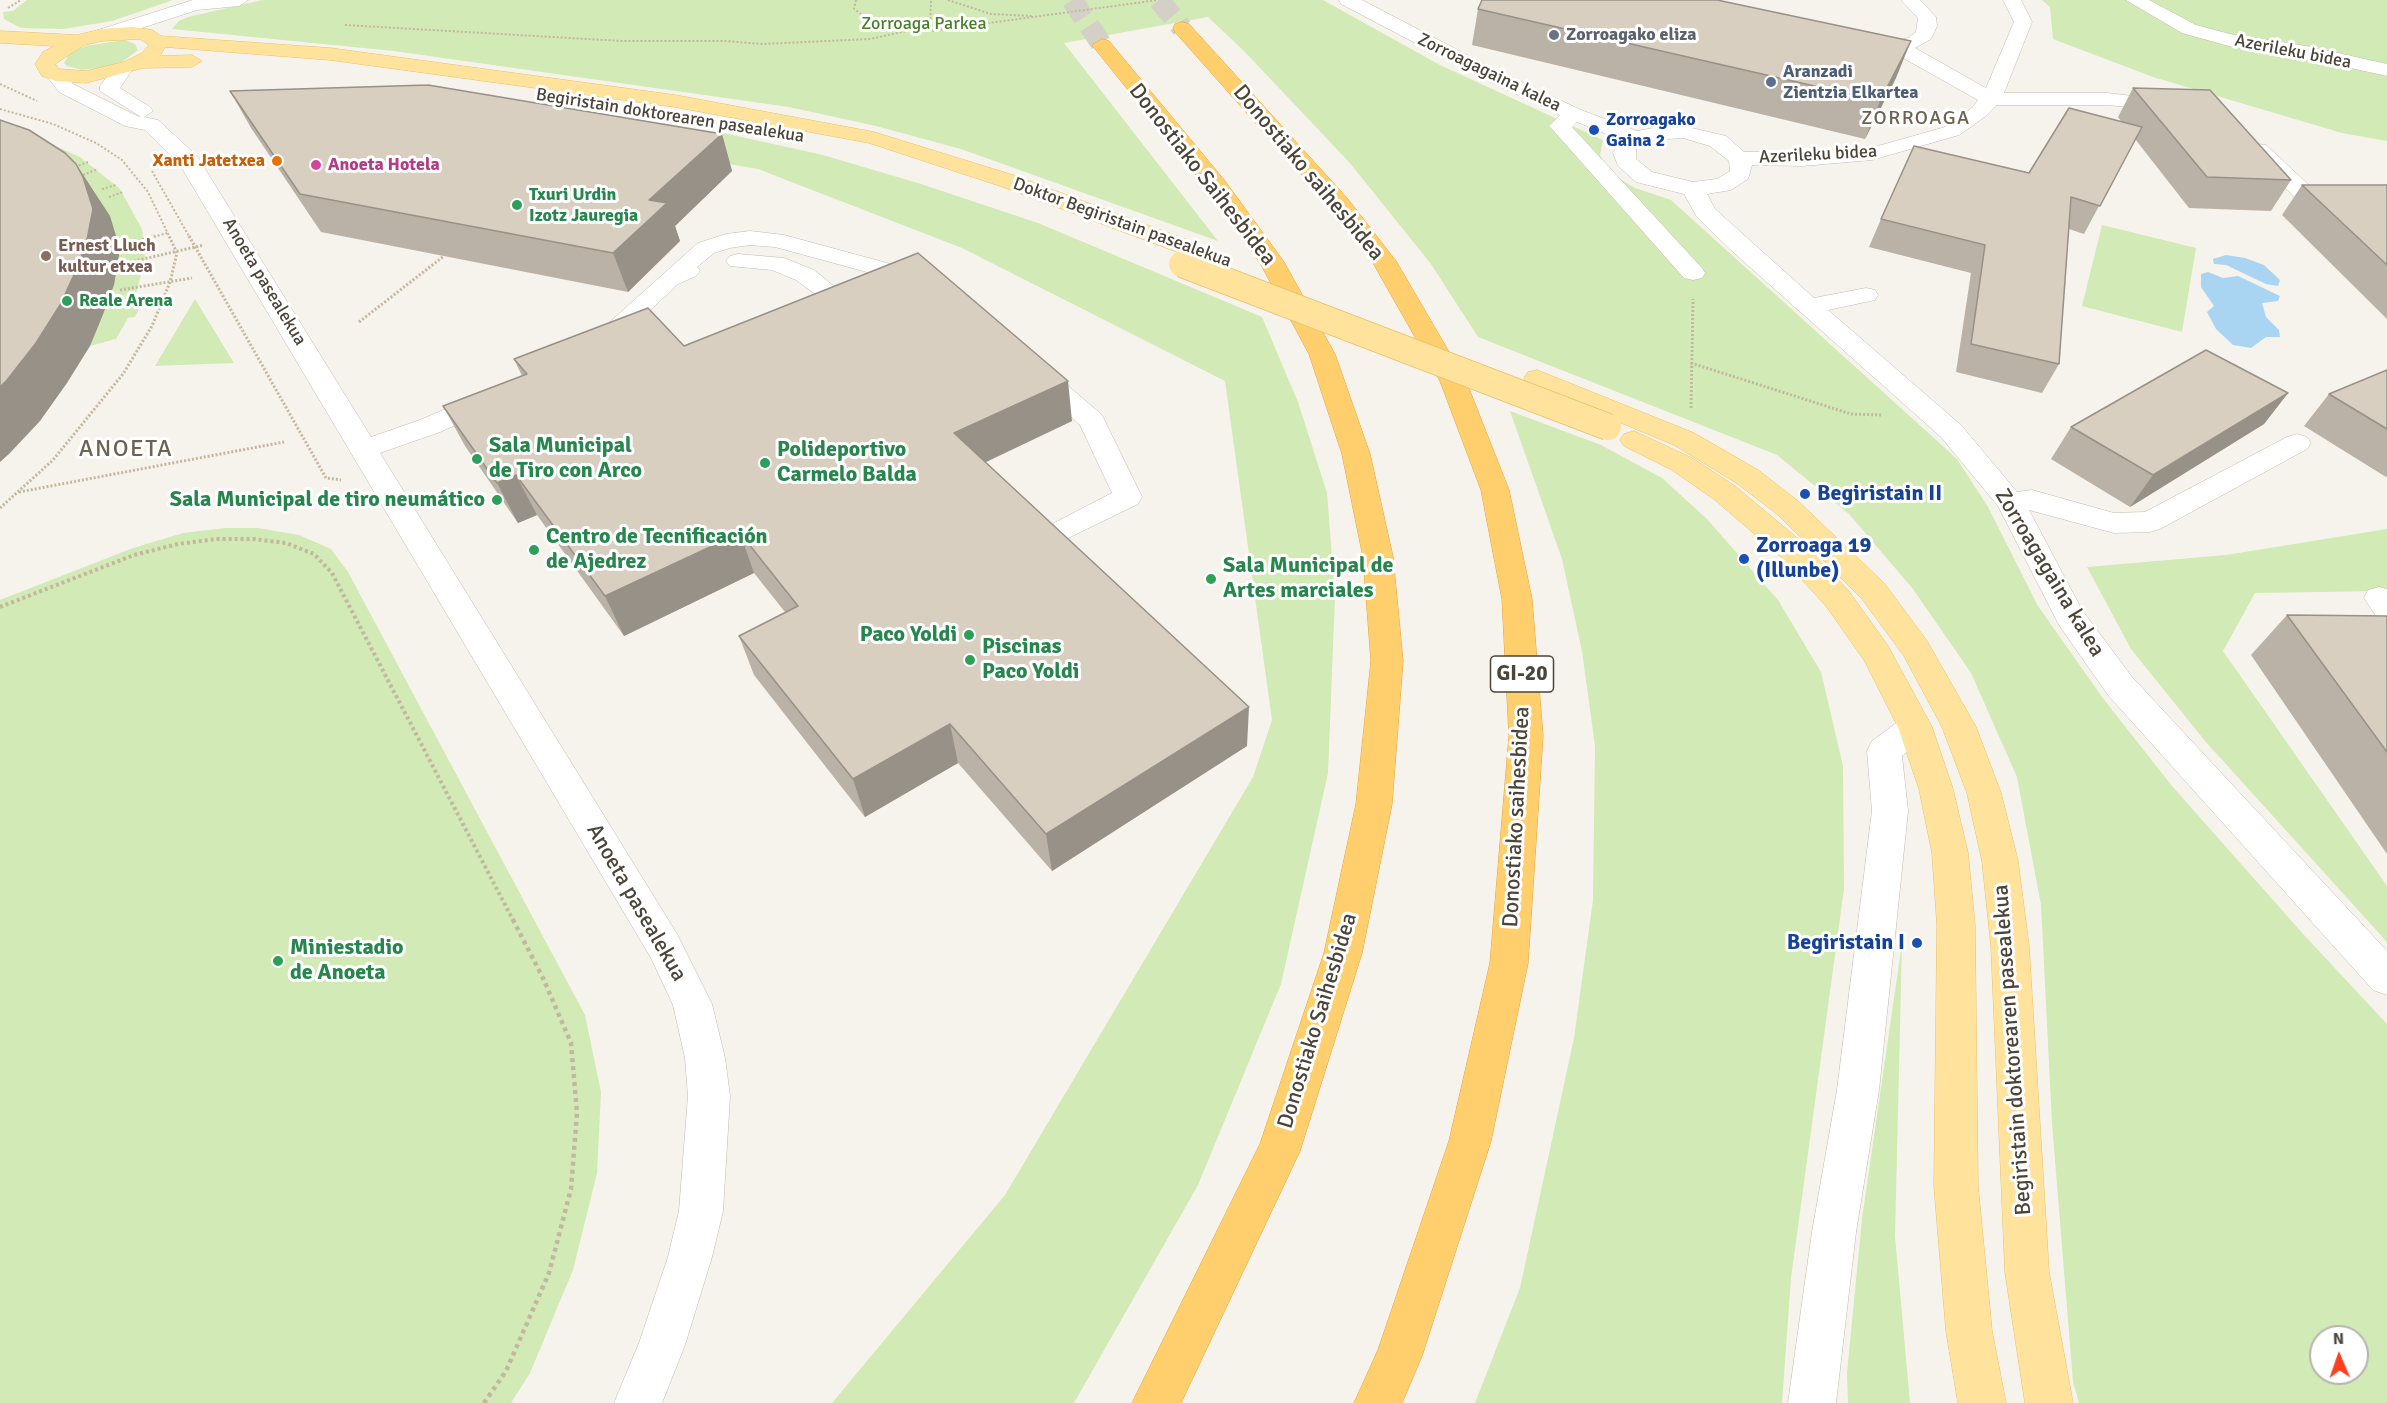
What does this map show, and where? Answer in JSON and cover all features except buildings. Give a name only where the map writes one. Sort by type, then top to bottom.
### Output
[{"type":"highway","name":"Donostiako saihesbidea","points":[[1182,28],[1339,203],[1384,261],[1453,381],[1495,490],[1517,599],[1526,736],[1509,963],[1470,1141],[1399,1356],[1378,1403]]},
{"type":"highway","name":"Donostiako Saihesbidea","points":[[1102,45],[1216,186],[1272,262],[1322,354],[1356,453],[1376,545],[1387,661],[1374,804],[1343,953],[1279,1151],[1156,1403]]},
{"type":"main road","name":"Begiristain doktorearen pasealekua","points":[[77,42],[102,35],[341,56],[675,101],[845,131],[943,158]]},
{"type":"main road","points":[[0,37],[77,42]]},
{"type":"main road","points":[[131,66],[155,51],[151,38]]},
{"type":"main road","points":[[43,67],[56,52],[77,42]]},
{"type":"main road","name":"Begiristain doktorearen pasealekua","points":[[43,67],[86,77],[131,66],[247,61],[362,70],[767,130],[829,143],[927,171],[1184,255]]},
{"type":"main road","name":"Doktor Begiristain pasealekua","points":[[943,158],[1608,428],[1675,460],[1725,493],[1791,549],[1837,598],[1877,654],[1915,727]]},
{"type":"main road","name":"Doktor Begiristain pasealekua","points":[[1184,255],[1537,378]]},
{"type":"main road","name":"Begiristain doktorearen pasealekua","points":[[1537,378],[1684,439],[1748,477],[1788,508],[1873,591],[1916,649],[1959,727],[1984,793],[2000,861],[2010,946],[2027,1272],[2049,1403]]},
{"type":"main road","points":[[1915,727],[1936,789],[1950,853],[1956,925],[1956,1186],[1969,1331],[1982,1403]]},
{"type":"street","points":[[151,38],[173,17],[239,0]]},
{"type":"street","name":"Zorroagagaina kalea","points":[[1348,0],[1437,49],[1574,114],[1635,138]]},
{"type":"street","points":[[1869,52],[1900,48],[1915,42],[1924,35],[1929,26],[1927,17],[1910,0]]},
{"type":"street","name":"Azerileku bidea","points":[[1739,158],[1802,159],[1872,154],[1953,131],[1979,112],[1991,99],[2023,22],[2012,0]]},
{"type":"street","name":"Azerileku bidea","points":[[2135,0],[2189,29],[2387,70]]},
{"type":"street","points":[[102,35],[195,5],[217,4]]},
{"type":"street","points":[[0,42],[41,40]]},
{"type":"street","points":[[1900,48],[1991,99],[2107,99],[2190,109]]},
{"type":"street","name":"Anoeta pasealekua","points":[[131,66],[110,87],[110,91],[151,115],[151,123],[189,161],[664,946],[692,1004],[705,1058],[709,1096],[701,1211],[690,1257],[662,1345],[638,1403]]},
{"type":"street","points":[[43,67],[66,88],[132,122],[151,123]]},
{"type":"street","points":[[1574,114],[1560,126],[1693,273]]},
{"type":"street","points":[[1664,132],[1692,134],[1718,141],[1739,158],[1742,166],[1740,174],[1733,180],[1709,188],[1694,189],[1659,183],[1632,169],[1624,153],[1635,138],[1664,132]]},
{"type":"street","points":[[2246,139],[2321,209]]},
{"type":"street","name":"Zorroagagaina kalea","points":[[1694,189],[1705,212],[1951,431],[2010,502],[2070,617],[2120,686],[2387,978]]},
{"type":"street","points":[[578,359],[621,327],[669,279],[706,248],[726,241],[750,238],[787,243],[933,283],[941,291]]},
{"type":"street","points":[[669,279],[696,268],[726,261],[751,260],[776,263],[805,275],[836,298]]},
{"type":"street","points":[[1811,306],[1866,295]]},
{"type":"street","points":[[1021,359],[1092,420],[1128,497],[1064,530]]},
{"type":"street","points":[[365,449],[430,426],[509,392]]},
{"type":"street","points":[[2010,502],[2032,500],[2114,523],[2150,522],[2168,515],[2297,443]]},
{"type":"street","points":[[1812,1403],[1834,1233],[1858,1090],[1890,811],[1884,751],[1915,727]]},
{"type":"path","points":[[1,9],[10,8],[21,0]]},
{"type":"path","points":[[856,0],[854,9],[858,14],[911,30],[930,31],[1158,0]]},
{"type":"path","points":[[930,31],[931,0]]},
{"type":"path","points":[[948,0],[991,14],[1045,16]]},
{"type":"path","points":[[335,25],[451,30],[473,34],[574,36],[622,41],[725,41],[762,44],[870,39],[902,34],[911,30]]},
{"type":"path","points":[[0,84],[40,102]]},
{"type":"path","points":[[0,109],[53,124],[96,142],[111,152],[144,186],[157,207],[177,253],[170,282],[152,326],[123,374],[60,452],[0,508]]},
{"type":"path","points":[[73,167],[88,162]]},
{"type":"path","points":[[149,167],[326,478],[386,484]]},
{"type":"path","points":[[83,175],[98,169]]},
{"type":"path","points":[[102,189],[116,184]]},
{"type":"path","points":[[109,196],[123,192]]},
{"type":"path","points":[[127,244],[167,233]]},
{"type":"path","points":[[126,263],[177,253],[211,242]]},
{"type":"path","points":[[359,322],[444,256]]},
{"type":"path","points":[[1690,411],[1693,273]]},
{"type":"path","points":[[120,290],[192,278]]},
{"type":"path","points":[[1691,363],[1851,414],[1935,416]]},
{"type":"path","points":[[19,492],[284,442]]},
{"type":"path","points":[[0,608],[134,555],[178,544],[217,539],[253,538],[286,543],[314,554],[332,573],[543,978],[571,1043],[577,1113],[571,1189],[549,1273],[506,1371],[484,1403]]},
{"type":"green space","points":[[27,0],[173,0],[112,21],[63,29],[21,28],[4,19],[3,12],[13,11]]},
{"type":"green space","name":"Zorroaga Parkea","points":[[262,0],[1323,0],[1440,65],[1603,140],[1600,155],[1607,167],[1618,178],[1635,188],[1671,200],[1957,459],[1988,507],[2038,606],[2102,697],[2172,786],[2304,935],[2387,1024],[2387,1403],[2079,1403],[2073,1382],[2052,1123],[2041,905],[2017,777],[1971,673],[1913,589],[1849,514],[1777,455],[1478,337],[1431,264],[1349,162],[1244,51],[1208,17],[1064,43],[1218,241],[961,149],[876,126],[789,107],[394,51],[172,29],[179,21]]},
{"type":"green space","points":[[2042,0],[2387,0],[2387,141],[2342,133],[2153,77],[2053,39],[2050,7]]},
{"type":"green space","points":[[125,40],[135,44],[138,50],[122,62],[82,70],[64,63],[69,54],[85,46]]},
{"type":"green space","points":[[494,100],[723,133],[823,155],[921,184],[1038,223],[1262,317],[1298,402],[1327,493],[1335,596],[1328,773],[1281,984],[1198,1185],[1074,1403],[832,1403],[1005,1195],[1253,777],[1272,720],[1225,381],[962,248],[758,169],[470,119]]},
{"type":"green space","name":"Reale Arena","points":[[28,134],[80,157],[120,189],[142,229],[145,259],[133,306],[141,305],[135,317],[128,318],[116,339],[90,346],[40,421],[0,462],[0,142]]},
{"type":"green space","points":[[2102,225],[2196,248],[2182,332],[2082,306]]},
{"type":"green space","points":[[195,299],[234,363],[155,366]]},
{"type":"green space","points":[[1510,411],[1601,445],[1662,478],[1707,519],[1778,600],[1821,672],[1843,766],[1844,889],[1791,1278],[1782,1403],[1475,1403],[1520,1288],[1574,1038],[1593,900],[1595,746],[1582,651],[1562,559]]},
{"type":"green space","name":"Miniestadio de Anoeta","points":[[226,528],[258,528],[299,535],[331,549],[348,572],[585,1015],[601,1092],[597,1173],[573,1270],[530,1373],[511,1403],[0,1403],[0,600],[133,548],[183,533]]},
{"type":"green space","points":[[2387,529],[2387,591],[2255,593],[2223,651],[2387,886],[2387,942],[2205,741],[2131,649],[2087,567],[2226,555]]},
{"type":"green space","points":[[1902,943],[1895,1236],[1910,1403],[1848,1403],[1847,1373],[1862,1219]]},
{"type":"water","points":[[2226,255],[2245,258],[2264,265],[2280,280],[2278,286],[2266,284],[2226,265],[2214,264],[2213,259]]},
{"type":"water","points":[[2208,272],[2223,278],[2238,276],[2280,296],[2278,301],[2262,303],[2266,317],[2279,330],[2280,337],[2266,337],[2251,348],[2233,345],[2216,329],[2207,312],[2214,306],[2201,287],[2201,274]]},
{"type":"tunnel","points":[[1072,0],[1102,45]]},
{"type":"tunnel","points":[[1159,0],[1182,28]]},
{"type":"place","name":"Zorroagako eliza","points":[[1554,35]]},
{"type":"place","name":"Aranzadi Zientzia Elkartea","points":[[1771,82]]},
{"type":"place","name":"Zorroagako Gaina 2","points":[[1594,130]]},
{"type":"place","name":"Xanti Jatetxea","points":[[277,161]]},
{"type":"place","name":"Anoeta Hotela","points":[[316,165]]},
{"type":"place","name":"Txuri Urdin Izotz Jauregia","points":[[517,205]]},
{"type":"place","name":"Ernest Lluch kultur etxea","points":[[46,256]]},
{"type":"place","name":"Reale Arena","points":[[67,301]]},
{"type":"place","name":"Sala Municipal de Tiro con Arco","points":[[477,459]]},
{"type":"place","name":"Polideportivo Carmelo Balda","points":[[765,463]]},
{"type":"place","name":"Begiristain II","points":[[1805,494]]},
{"type":"place","name":"Sala Municipal de tiro neumático","points":[[497,500]]},
{"type":"place","name":"Centro de Tecnificación de Ajedrez","points":[[534,550]]},
{"type":"place","name":"Zorroaga 19 (Illunbe)","points":[[1744,559]]},
{"type":"place","name":"Sala Municipal de Artes marciales","points":[[1211,579]]},
{"type":"place","name":"Paco Yoldi","points":[[969,635]]},
{"type":"place","name":"Piscinas Paco Yoldi","points":[[970,660]]},
{"type":"place","name":"Begiristain I","points":[[1917,943]]},
{"type":"place","name":"Miniestadio de Anoeta","points":[[278,961]]},
{"type":"district","name":"ZORROAGA","points":[[1916,119]]},
{"type":"district","name":"ANOETA","points":[[126,450]]}]
